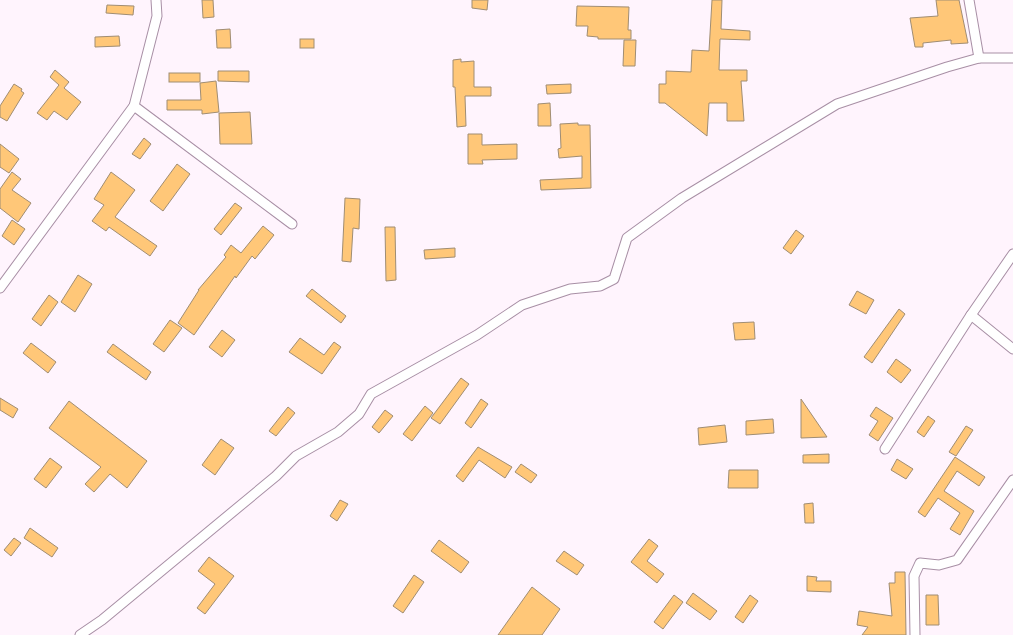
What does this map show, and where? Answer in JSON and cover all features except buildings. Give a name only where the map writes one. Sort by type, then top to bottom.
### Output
[{"type":"street","points":[[969,0],[979,58]]},
{"type":"street","points":[[0,288],[134,106],[157,16],[156,1]]},
{"type":"street","points":[[80,635],[140,589],[276,476],[296,456],[338,432],[359,414],[371,394],[477,335],[522,305],[570,289],[600,286],[614,279],[628,238],[682,198],[837,104],[979,58],[1013,58]]},
{"type":"street","points":[[134,106],[292,224]]},
{"type":"street","points":[[885,449],[971,315],[1013,254]]},
{"type":"street","points":[[971,315],[1013,349]]},
{"type":"street","points":[[915,635],[914,576],[920,563],[939,565],[957,560],[1013,480]]}]
